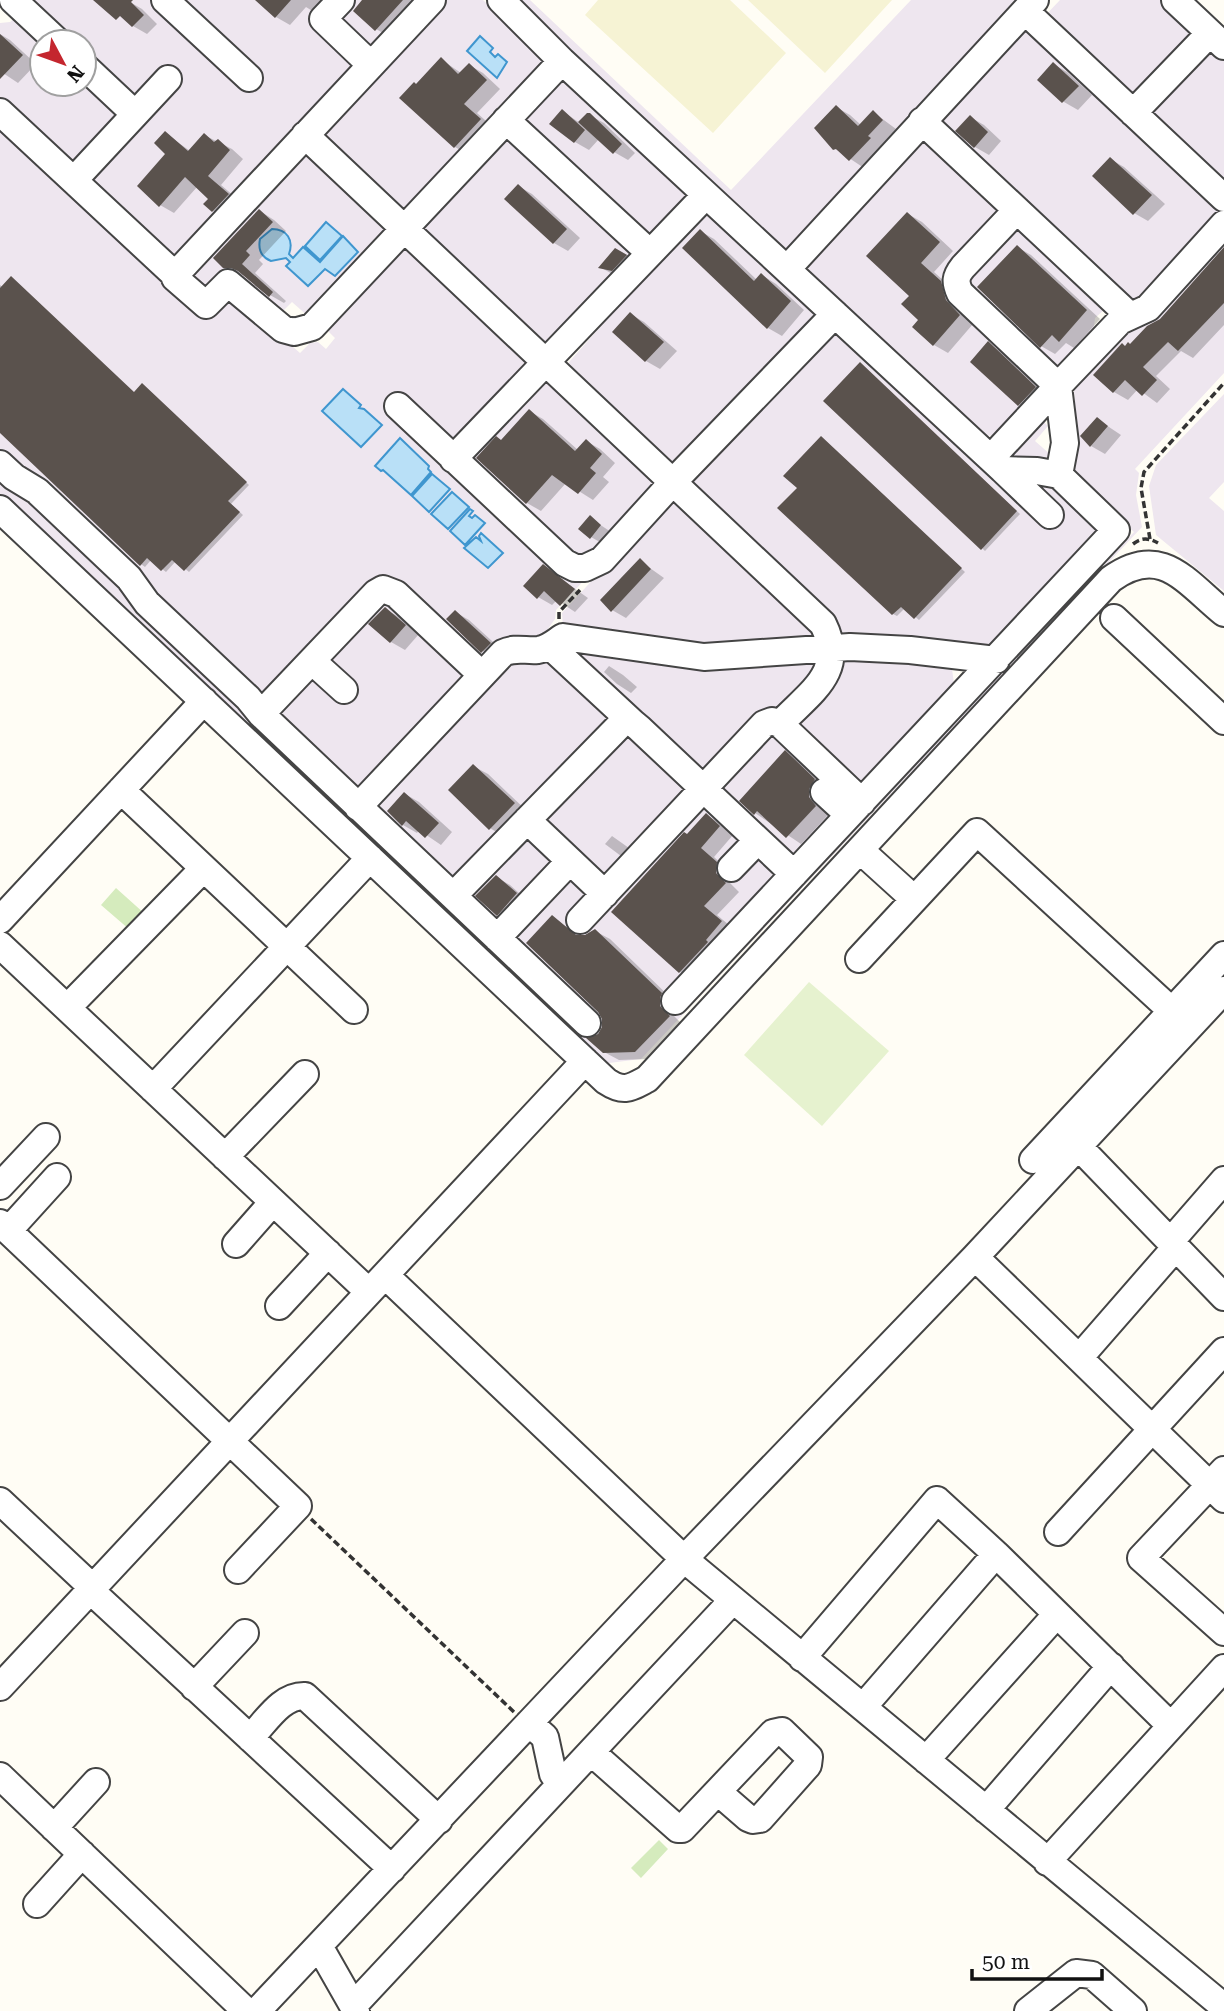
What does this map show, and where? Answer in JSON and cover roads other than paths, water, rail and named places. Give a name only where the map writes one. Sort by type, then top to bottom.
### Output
[{"type":"street","points":[[0,5],[5,0]]},
{"type":"street","points":[[13,0],[43,28]]},
{"type":"street","points":[[165,0],[249,78]]},
{"type":"street","points":[[341,0],[323,19],[371,65]]},
{"type":"street","points":[[175,275],[432,0]]},
{"type":"street","points":[[500,0],[562,61],[1050,515]]},
{"type":"street","points":[[1133,113],[1217,40],[1175,0]]},
{"type":"street","points":[[787,269],[1030,5],[1133,113],[1224,198]]},
{"type":"street","points":[[0,111],[205,305],[228,283],[283,329],[321,335],[403,229],[562,61]]},
{"type":"street","points":[[98,79],[134,113]]},
{"type":"street","points":[[74,180],[168,79]]},
{"type":"street","points":[[506,120],[649,253]]},
{"type":"street","points":[[922,121],[1130,316]]},
{"type":"street","points":[[304,135],[823,624],[831,647],[828,674],[780,724]]},
{"type":"street","points":[[453,459],[706,195]]},
{"type":"street","points":[[1017,210],[957,274],[955,283],[960,293],[1058,386],[1065,443],[1059,475]]},
{"type":"street","points":[[997,464],[1058,386],[1119,321],[1148,308],[1224,224]]},
{"type":"street","points":[[398,406],[565,563],[575,568],[594,565],[835,314]]},
{"type":"street","points":[[0,464],[14,477],[37,491],[129,578],[147,603],[248,698],[261,714],[587,1023]]},
{"type":"street","points":[[675,1001],[1116,530],[1059,475],[997,464]]},
{"type":"street","points":[[0,509],[617,1089],[630,1088],[647,1079],[1111,579],[1126,568],[1156,563],[1170,569],[1224,613]]},
{"type":"street","points":[[261,714],[376,593],[383,589],[396,594],[482,675]]},
{"type":"street","points":[[1114,618],[1224,721]]},
{"type":"street","points":[[358,807],[503,653],[511,649],[538,650],[554,644],[564,636],[704,657],[831,647],[910,650],[996,660]]},
{"type":"street","points":[[554,644],[632,723],[794,874]]},
{"type":"street","points":[[312,660],[344,690]]},
{"type":"street","points":[[0,920],[204,701]]},
{"type":"street","points":[[580,920],[764,724],[772,721],[780,724],[855,809]]},
{"type":"street","points":[[453,896],[616,727],[623,722],[632,723]]},
{"type":"street","points":[[121,790],[354,1010]]},
{"type":"street","points":[[824,792],[855,809]]},
{"type":"street","points":[[527,820],[604,894]]},
{"type":"street","points":[[859,959],[977,832],[1172,1011]]},
{"type":"street","points":[[731,868],[758,839]]},
{"type":"street","points":[[860,850],[914,899]]},
{"type":"street","points":[[153,1089],[370,858]]},
{"type":"street","points":[[497,938],[570,861]]},
{"type":"street","points":[[67,1008],[203,869]]},
{"type":"street","points":[[0,945],[328,1253],[377,1283],[684,1559],[1224,2007]]},
{"type":"street","points":[[1033,1160],[1224,955]]},
{"type":"street","points":[[257,2011],[684,1559],[975,1257],[1224,990]]},
{"type":"street","points":[[2,1682],[585,1061]]},
{"type":"street","points":[[225,1157],[305,1074]]},
{"type":"street","points":[[0,1186],[46,1137]]},
{"type":"street","points":[[1078,1146],[1224,1297]]},
{"type":"street","points":[[57,1177],[4,1227],[298,1506],[238,1570]]},
{"type":"street","points":[[1079,1358],[1224,1180]]},
{"type":"street","points":[[236,1244],[273,1202]]},
{"type":"street","points":[[279,1306],[328,1253]]},
{"type":"street","points":[[975,1257],[1153,1429],[1219,1485],[1141,1559],[1224,1632]]},
{"type":"street","points":[[1058,1532],[1224,1351]]},
{"type":"street","points":[[802,1658],[937,1500],[996,1554],[1171,1726]]},
{"type":"street","points":[[0,1501],[194,1687],[392,1869]]},
{"type":"street","points":[[863,1707],[996,1554]]},
{"type":"street","points":[[319,1946],[355,2008],[733,1600]]},
{"type":"street","points":[[926,1760],[1057,1614]]},
{"type":"street","points":[[194,1687],[245,1633]]},
{"type":"street","points":[[986,1810],[1111,1666]]},
{"type":"street","points":[[1047,1862],[1224,1668]]},
{"type":"street","points":[[250,1738],[285,1700],[305,1696],[439,1820]]},
{"type":"street","points":[[529,1724],[545,1737],[554,1774],[561,1783]]},
{"type":"street","points":[[591,1752],[678,1829],[682,1829],[718,1792]]},
{"type":"street","points":[[0,1776],[246,2011]]},
{"type":"street","points":[[54,1828],[96,1782]]},
{"type":"street","points":[[37,1904],[82,1854]]},
{"type":"street","points":[[1028,2011],[1076,1973],[1092,1975],[1133,2011]]},
{"type":"water","points":[[480,36],[493,48],[490,52],[495,57],[498,54],[507,62],[497,78],[467,51]]},
{"type":"water","points":[[326,222],[342,236],[320,260],[305,246]]},
{"type":"water","points":[[272,229],[282,231],[288,236],[291,244],[289,254],[293,258],[303,247],[320,262],[343,236],[358,252],[335,276],[325,269],[308,286],[286,266],[290,262],[286,258],[271,261],[263,255],[260,239]]},
{"type":"water","points":[[343,389],[361,405],[359,408],[364,409],[382,425],[361,447],[322,411]]},
{"type":"water","points":[[400,438],[429,466],[431,472],[411,495],[375,466]]},
{"type":"water","points":[[432,474],[450,489],[429,512],[412,496]]},
{"type":"water","points":[[452,492],[469,507],[448,529],[431,514]]},
{"type":"water","points":[[470,509],[473,511],[469,516],[472,518],[475,515],[485,523],[465,545],[450,531]]},
{"type":"water","points":[[481,533],[503,553],[488,568],[464,548],[476,537],[481,541]]}]
